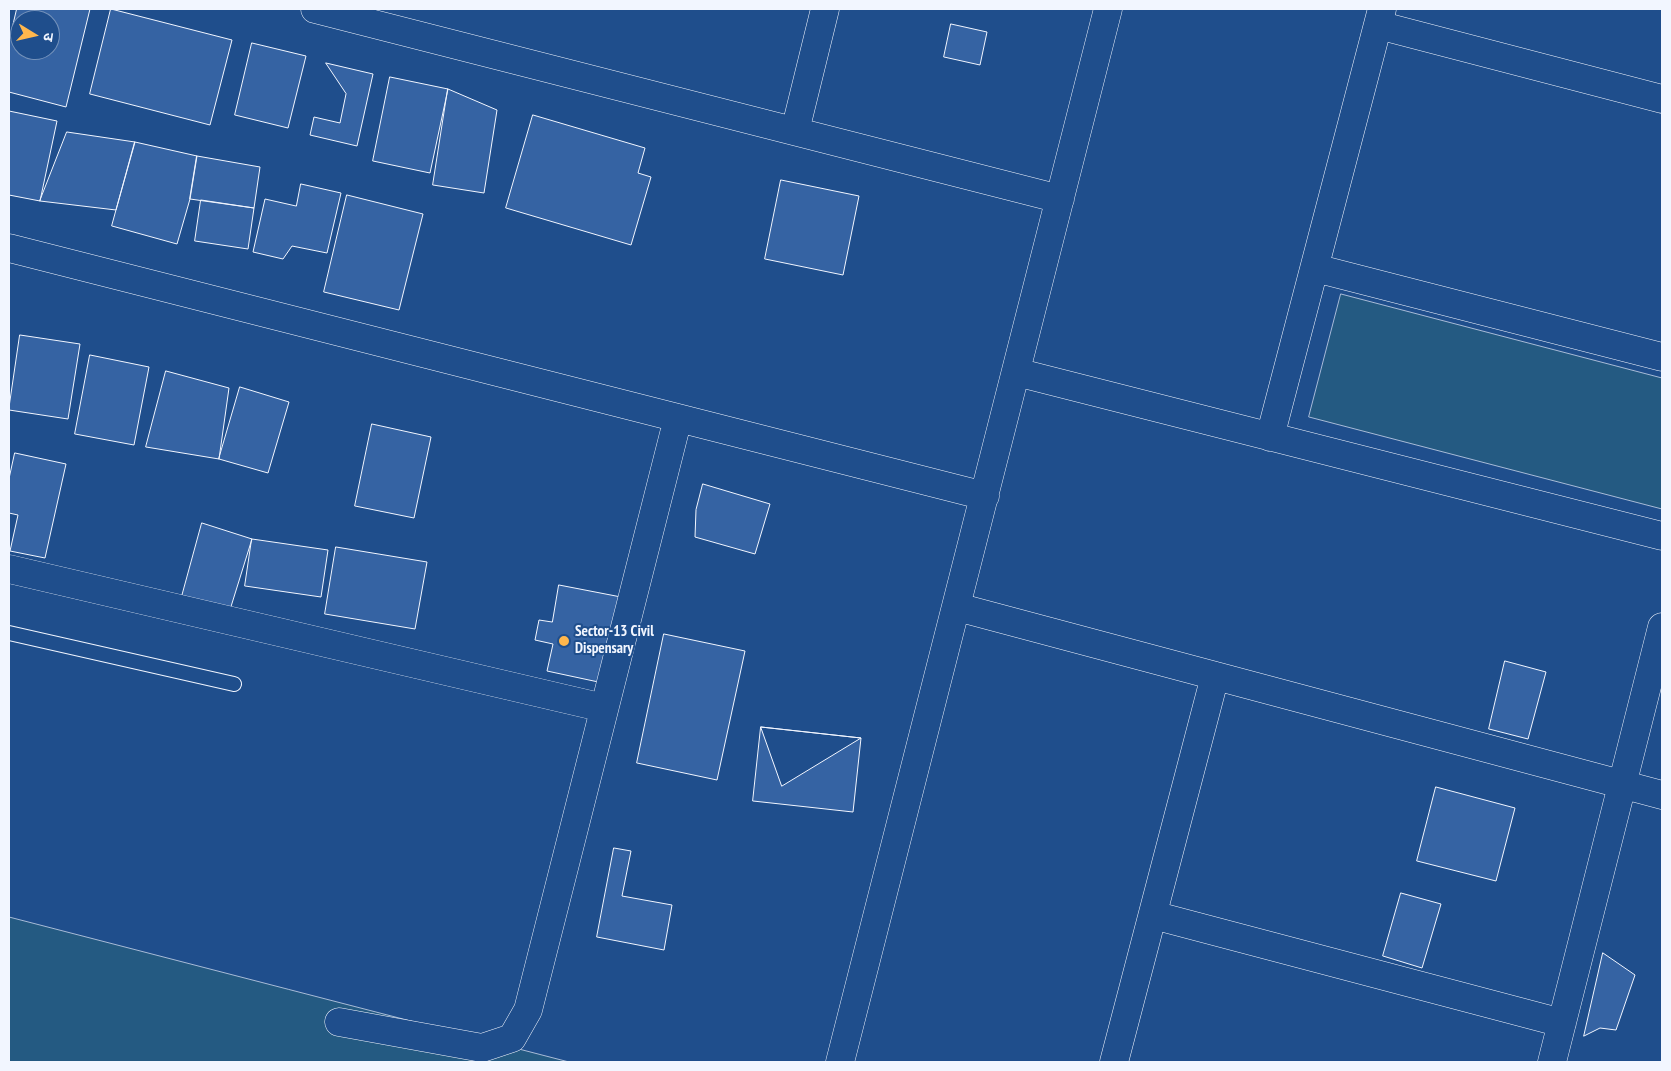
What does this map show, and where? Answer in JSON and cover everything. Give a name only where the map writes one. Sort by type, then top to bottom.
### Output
[{"type":"street","points":[[314,9],[1060,199]]},
{"type":"street","points":[[795,131],[825,9]]},
{"type":"street","points":[[840,1062],[1108,9]]},
{"type":"street","points":[[1270,436],[1380,17],[1662,99]]},
{"type":"street","points":[[9,248],[984,496]]},
{"type":"street","points":[[1314,268],[1662,357]]},
{"type":"street","points":[[1016,372],[1662,536]]},
{"type":"street","points":[[339,1022],[482,1048],[512,1038],[528,1010],[678,418]]},
{"type":"street","points":[[9,568],[604,708]]},
{"type":"street","points":[[957,607],[1662,795]]},
{"type":"street","points":[[1552,1062],[1662,627]]},
{"type":"street","points":[[1114,1062],[1215,676]]},
{"type":"street","points":[[1153,915],[1562,1023]]},
{"type":"lane","points":[[9,633],[234,684]]},
{"type":"shaded area","points":[[1341,294],[1662,378],[1662,509],[1309,417]]},
{"type":"shaded area","points":[[9,917],[569,1062],[9,1062]]},
{"type":"building","points":[[17,9],[90,9],[66,107],[9,92],[10,38],[10,60],[60,60],[60,10]]},
{"type":"building","points":[[111,9],[232,40],[210,125],[90,94]]},
{"type":"building","points":[[951,24],[987,32],[980,65],[944,57]]},
{"type":"building","points":[[252,43],[306,56],[288,128],[235,115]]},
{"type":"building","points":[[326,63],[373,74],[357,146],[310,135],[314,117],[340,123],[346,94]]},
{"type":"building","points":[[390,77],[448,89],[430,173],[373,161]]},
{"type":"building","points":[[448,89],[497,110],[484,193],[433,185]]},
{"type":"building","points":[[9,111],[57,121],[40,201],[9,195]]},
{"type":"building","points":[[533,115],[645,148],[638,173],[651,177],[631,245],[506,208]]},
{"type":"building","points":[[67,132],[135,142],[116,210],[40,201]]},
{"type":"building","points":[[135,142],[197,156],[190,199],[177,244],[112,226]]},
{"type":"building","points":[[197,156],[260,167],[254,208],[190,199]]},
{"type":"building","points":[[781,180],[859,196],[843,275],[765,259]]},
{"type":"building","points":[[301,184],[341,193],[327,253],[292,246],[283,259],[253,252],[265,199],[296,206]]},
{"type":"building","points":[[347,195],[423,214],[399,310],[324,292]]},
{"type":"building","points":[[201,200],[254,208],[248,249],[195,241]]},
{"type":"building","points":[[20,335],[80,344],[68,419],[9,410]]},
{"type":"building","points":[[90,355],[149,367],[134,445],[75,434]]},
{"type":"building","points":[[166,371],[229,388],[219,459],[146,447]]},
{"type":"building","points":[[240,387],[289,402],[268,473],[219,459]]},
{"type":"building","points":[[372,424],[431,437],[414,518],[355,506]]},
{"type":"building","points":[[15,453],[66,464],[45,558],[10,551],[18,515],[9,513],[9,479]]},
{"type":"building","points":[[703,484],[770,504],[755,554],[695,537],[696,510]]},
{"type":"building","points":[[202,523],[252,539],[229,613],[181,600]]},
{"type":"building","points":[[252,539],[328,550],[321,597],[245,586]]},
{"type":"building","points":[[336,547],[427,562],[415,629],[325,614]]},
{"type":"building","points":[[559,585],[621,597],[603,683],[547,671],[553,644],[535,640],[539,620],[552,622]]},
{"type":"building","points":[[664,634],[745,651],[717,780],[637,763]]},
{"type":"building","points":[[1505,661],[1546,672],[1528,739],[1489,729]]},
{"type":"building","points":[[761,727],[861,738],[782,786]]},
{"type":"building","points":[[761,727],[861,738],[853,812],[753,801]]},
{"type":"building","points":[[1436,787],[1515,808],[1496,881],[1417,861]]},
{"type":"building","points":[[614,848],[631,851],[622,896],[672,905],[664,950],[597,937]]},
{"type":"building","points":[[1401,893],[1441,904],[1422,968],[1383,956]]},
{"type":"building","points":[[1603,953],[1635,975],[1616,1030],[1600,1028],[1584,1036]]},
{"type":"place","name":"Sector-13 Civil Dispensary","points":[[564,641]]}]
